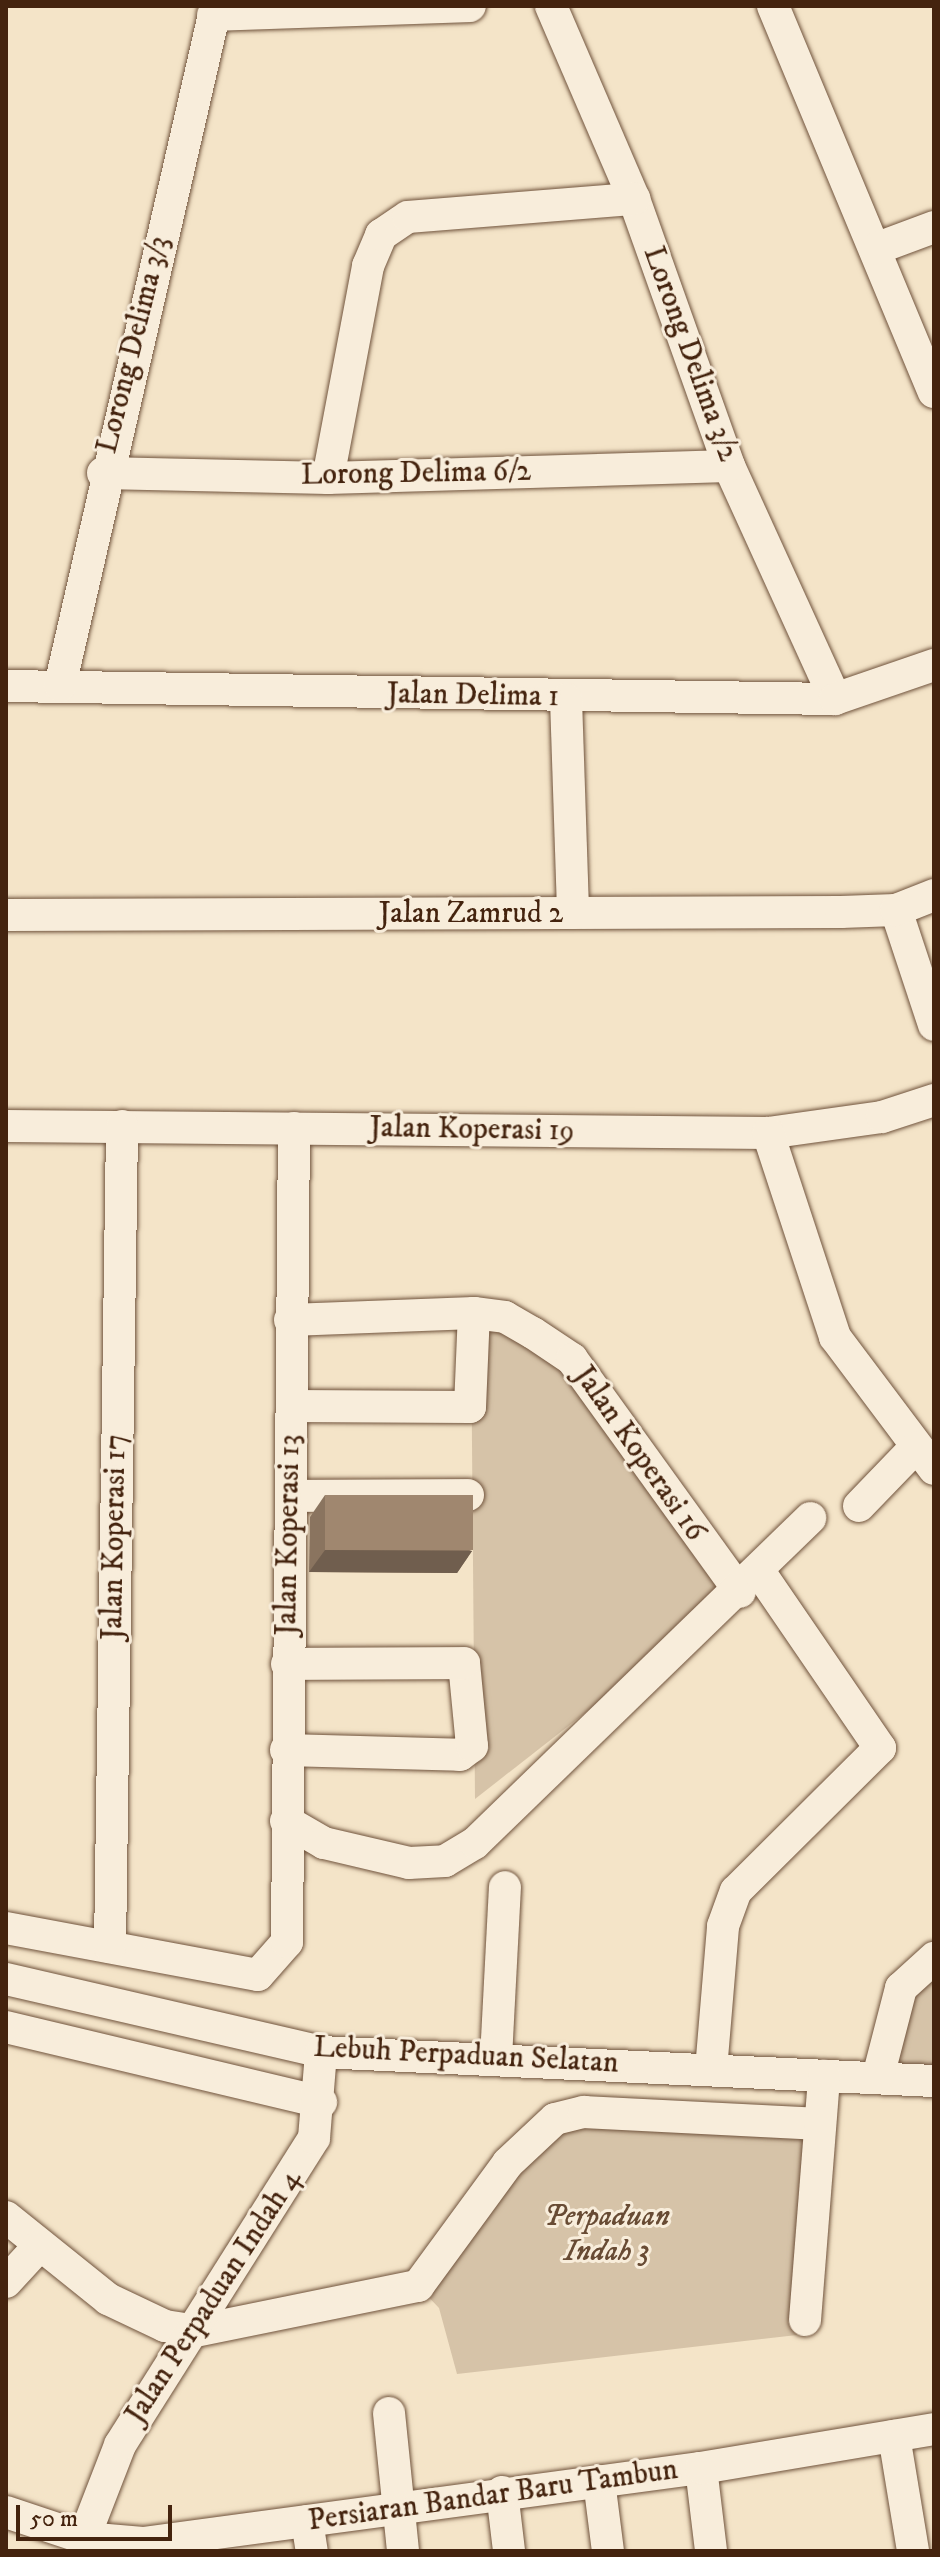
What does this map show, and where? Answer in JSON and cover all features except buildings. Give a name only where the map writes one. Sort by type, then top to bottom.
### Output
[{"type":"street","points":[[214,10],[470,6]]},
{"type":"street","name":"Lorong Delima 3/2","points":[[551,6],[634,199],[729,466],[835,699]]},
{"type":"street","points":[[773,6],[934,392]]},
{"type":"street","name":"Lorong Delima 3/3","points":[[60,686],[103,473],[214,10]]},
{"type":"street","points":[[328,478],[368,266],[381,235],[408,217],[634,199]]},
{"type":"street","points":[[875,249],[934,227]]},
{"type":"street","name":"Lorong Delima 6/2","points":[[103,473],[328,478],[729,466]]},
{"type":"street","name":"Jalan Delima 1","points":[[6,686],[566,699],[835,699],[934,665]]},
{"type":"street","points":[[566,699],[573,913]]},
{"type":"street","name":"Jalan Zamrud 2","points":[[6,915],[896,910],[934,895]]},
{"type":"street","points":[[896,910],[934,1025]]},
{"type":"street","name":"Jalan Koperasi 19","points":[[6,1126],[768,1133],[882,1117],[934,1100]]},
{"type":"street","name":"Jalan Koperasi 17","points":[[110,1947],[122,1126]]},
{"type":"street","name":"Jalan Koperasi 13","points":[[110,1947],[258,1975],[276,1963],[287,1942],[286,1750],[292,1496],[290,1320],[294,1128]]},
{"type":"street","points":[[768,1133],[835,1337],[925,1458],[859,1506]]},
{"type":"street","points":[[292,1406],[470,1407],[474,1313]]},
{"type":"street","name":"Jalan Koperasi 16","points":[[290,1320],[474,1313],[505,1317],[572,1359],[623,1439],[750,1582],[880,1748],[736,1891],[723,1926],[711,2070]]},
{"type":"street","points":[[292,1496],[468,1495]]},
{"type":"street","points":[[286,1821],[324,1843],[409,1863],[445,1861],[507,1811],[750,1582],[810,1518]]},
{"type":"street","points":[[286,1750],[460,1755],[472,1746],[464,1663],[287,1664]]},
{"type":"street","points":[[496,2058],[505,1887]]},
{"type":"street","points":[[6,1928],[110,1947]]},
{"type":"street","points":[[878,2077],[901,1988],[934,1958]]},
{"type":"street","name":"Lebuh Perpaduan Selatan","points":[[6,1979],[321,2052],[934,2081]]},
{"type":"street","points":[[6,2027],[321,2102]]},
{"type":"street","name":"Jalan Perpaduan Indah 4","points":[[84,2538],[120,2445],[289,2185],[314,2138],[321,2102],[321,2052]]},
{"type":"street","points":[[805,2320],[824,2076]]},
{"type":"street","points":[[6,2217],[108,2299],[165,2326],[196,2331],[418,2286],[508,2163],[555,2119],[584,2112],[820,2124]]},
{"type":"street","points":[[6,2282],[40,2245]]},
{"type":"street","points":[[389,2413],[403,2551]]},
{"type":"street","name":"Persiaran Bandar Baru Tambun","points":[[6,2512],[84,2538],[143,2543],[310,2536],[397,2511],[502,2492],[701,2468],[934,2429]]},
{"type":"street","points":[[894,2436],[913,2551]]},
{"type":"street","points":[[701,2468],[711,2551]]},
{"type":"street","points":[[599,2481],[608,2551]]},
{"type":"street","points":[[502,2492],[509,2551]]},
{"type":"green space","points":[[493,1316],[572,1359],[728,1601],[475,1799],[471,1325]]},
{"type":"green space","points":[[934,1958],[934,2074],[878,2077],[901,1988]]},
{"type":"green space","name":"Perpaduan Indah 3","points":[[555,2119],[820,2124],[797,2335],[457,2374],[439,2308],[418,2286]]}]
